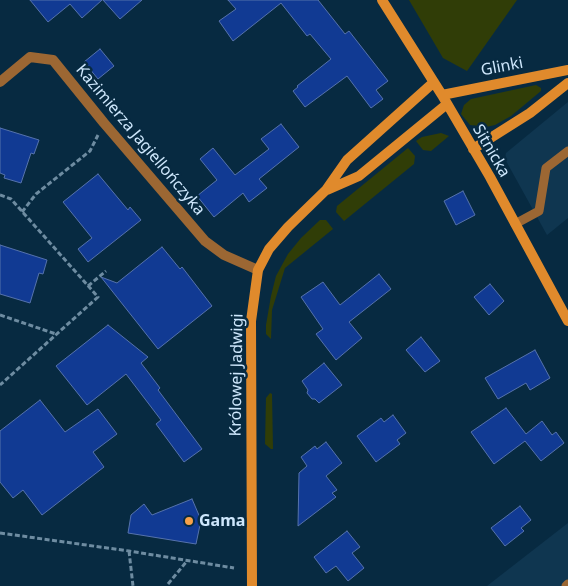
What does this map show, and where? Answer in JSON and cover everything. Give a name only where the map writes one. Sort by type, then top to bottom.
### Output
[{"type":"street","name":"Sitnicka","points":[[382,0],[434,82],[473,149],[568,321]]},
{"type":"street","name":"Kazimierza Jagiellończyka","points":[[0,82],[30,57],[53,60],[205,241],[224,255],[258,270]]},
{"type":"street","name":"Glinki","points":[[444,99],[568,70]]},
{"type":"street","name":"Królowej Jadwigi","points":[[252,586],[251,321],[258,270],[269,249],[288,226],[326,190],[347,160],[434,82]]},
{"type":"street","points":[[473,149],[530,113],[568,83]]},
{"type":"street","name":"Królowej Jadwigi","points":[[326,190],[359,176],[444,99]]},
{"type":"lane","points":[[515,224],[539,211],[546,168],[568,151]]},
{"type":"path","points":[[22,212],[36,194],[90,151],[104,123]]},
{"type":"path","points":[[0,195],[11,199],[98,297],[0,384]]},
{"type":"path","points":[[88,286],[106,271]]},
{"type":"path","points":[[0,315],[56,334]]},
{"type":"path","points":[[0,533],[234,568]]},
{"type":"path","points":[[129,551],[133,586]]},
{"type":"path","points":[[168,584],[187,561]]},
{"type":"shaded area","points":[[568,102],[568,218],[547,235],[505,159],[506,153]]},
{"type":"shaded area","points":[[568,523],[568,586],[487,586]]},
{"type":"green space","points":[[409,0],[517,0],[467,71],[443,58]]},
{"type":"green space","points":[[536,85],[541,88],[541,91],[511,116],[495,125],[486,127],[470,125],[461,114],[464,105],[471,99]]},
{"type":"green space","points":[[441,133],[449,136],[431,151],[423,150],[416,141],[422,137]]},
{"type":"green space","points":[[408,148],[415,156],[414,164],[344,221],[336,212],[337,206]]},
{"type":"green space","points":[[320,220],[326,220],[333,229],[285,268],[272,310],[271,339],[266,334],[266,325],[276,276],[288,254]]},
{"type":"green space","points":[[270,393],[272,394],[273,449],[265,444],[266,398]]},
{"type":"building","points":[[30,0],[102,0],[82,18],[70,4],[48,22]]},
{"type":"building","points":[[103,0],[142,0],[120,19]]},
{"type":"building","points":[[228,0],[318,0],[345,34],[349,31],[388,81],[376,90],[383,99],[371,108],[347,76],[305,107],[293,91],[331,59],[310,34],[307,36],[281,3],[233,41],[219,21],[236,9]]},
{"type":"building","points":[[100,49],[114,66],[98,79],[84,62]]},
{"type":"building","points":[[281,124],[299,147],[259,179],[267,188],[249,202],[243,193],[214,217],[197,196],[217,180],[200,159],[213,148],[235,175],[269,149],[261,139]]},
{"type":"building","points":[[0,128],[39,140],[34,154],[31,153],[21,183],[4,178],[5,175],[0,173]]},
{"type":"building","points":[[98,174],[128,210],[130,207],[141,220],[88,262],[78,249],[92,238],[63,202]]},
{"type":"building","points":[[463,191],[475,215],[456,225],[444,201]]},
{"type":"building","points":[[0,245],[47,260],[43,274],[39,273],[30,303],[0,294]]},
{"type":"building","points":[[162,247],[180,269],[182,267],[212,306],[158,349],[101,277],[117,283]]},
{"type":"building","points":[[379,274],[391,289],[349,322],[362,338],[336,360],[316,334],[323,329],[301,297],[323,282],[340,305]]},
{"type":"building","points":[[490,284],[504,301],[489,315],[474,297]]},
{"type":"building","points":[[108,325],[148,357],[141,363],[160,388],[158,390],[202,449],[184,462],[156,424],[161,420],[126,374],[87,405],[56,366]]},
{"type":"building","points":[[421,337],[440,361],[425,372],[406,350]]},
{"type":"building","points":[[535,350],[550,378],[530,390],[526,383],[498,399],[485,378]]},
{"type":"building","points":[[324,363],[342,385],[319,403],[307,393],[308,390],[302,381]]},
{"type":"building","points":[[40,400],[65,432],[98,409],[117,434],[93,452],[104,467],[42,515],[23,490],[13,498],[0,482],[0,431]]},
{"type":"building","points":[[506,408],[526,434],[542,421],[552,435],[556,432],[564,443],[541,461],[525,441],[494,464],[471,432]]},
{"type":"building","points":[[393,415],[406,433],[397,440],[400,444],[376,462],[357,436],[381,418],[384,422]]},
{"type":"building","points":[[326,442],[342,463],[326,476],[337,490],[332,493],[336,497],[298,526],[299,473],[307,466],[301,457],[315,446],[317,449]]},
{"type":"building","points":[[192,499],[201,520],[196,544],[128,533],[131,515],[144,504],[152,515]]},
{"type":"building","points":[[520,506],[531,520],[521,528],[524,531],[505,546],[491,528]]},
{"type":"building","points":[[347,531],[360,547],[352,553],[364,568],[348,581],[336,566],[326,573],[314,557]]},
{"type":"place","name":"Gama","points":[[189,521]]}]
